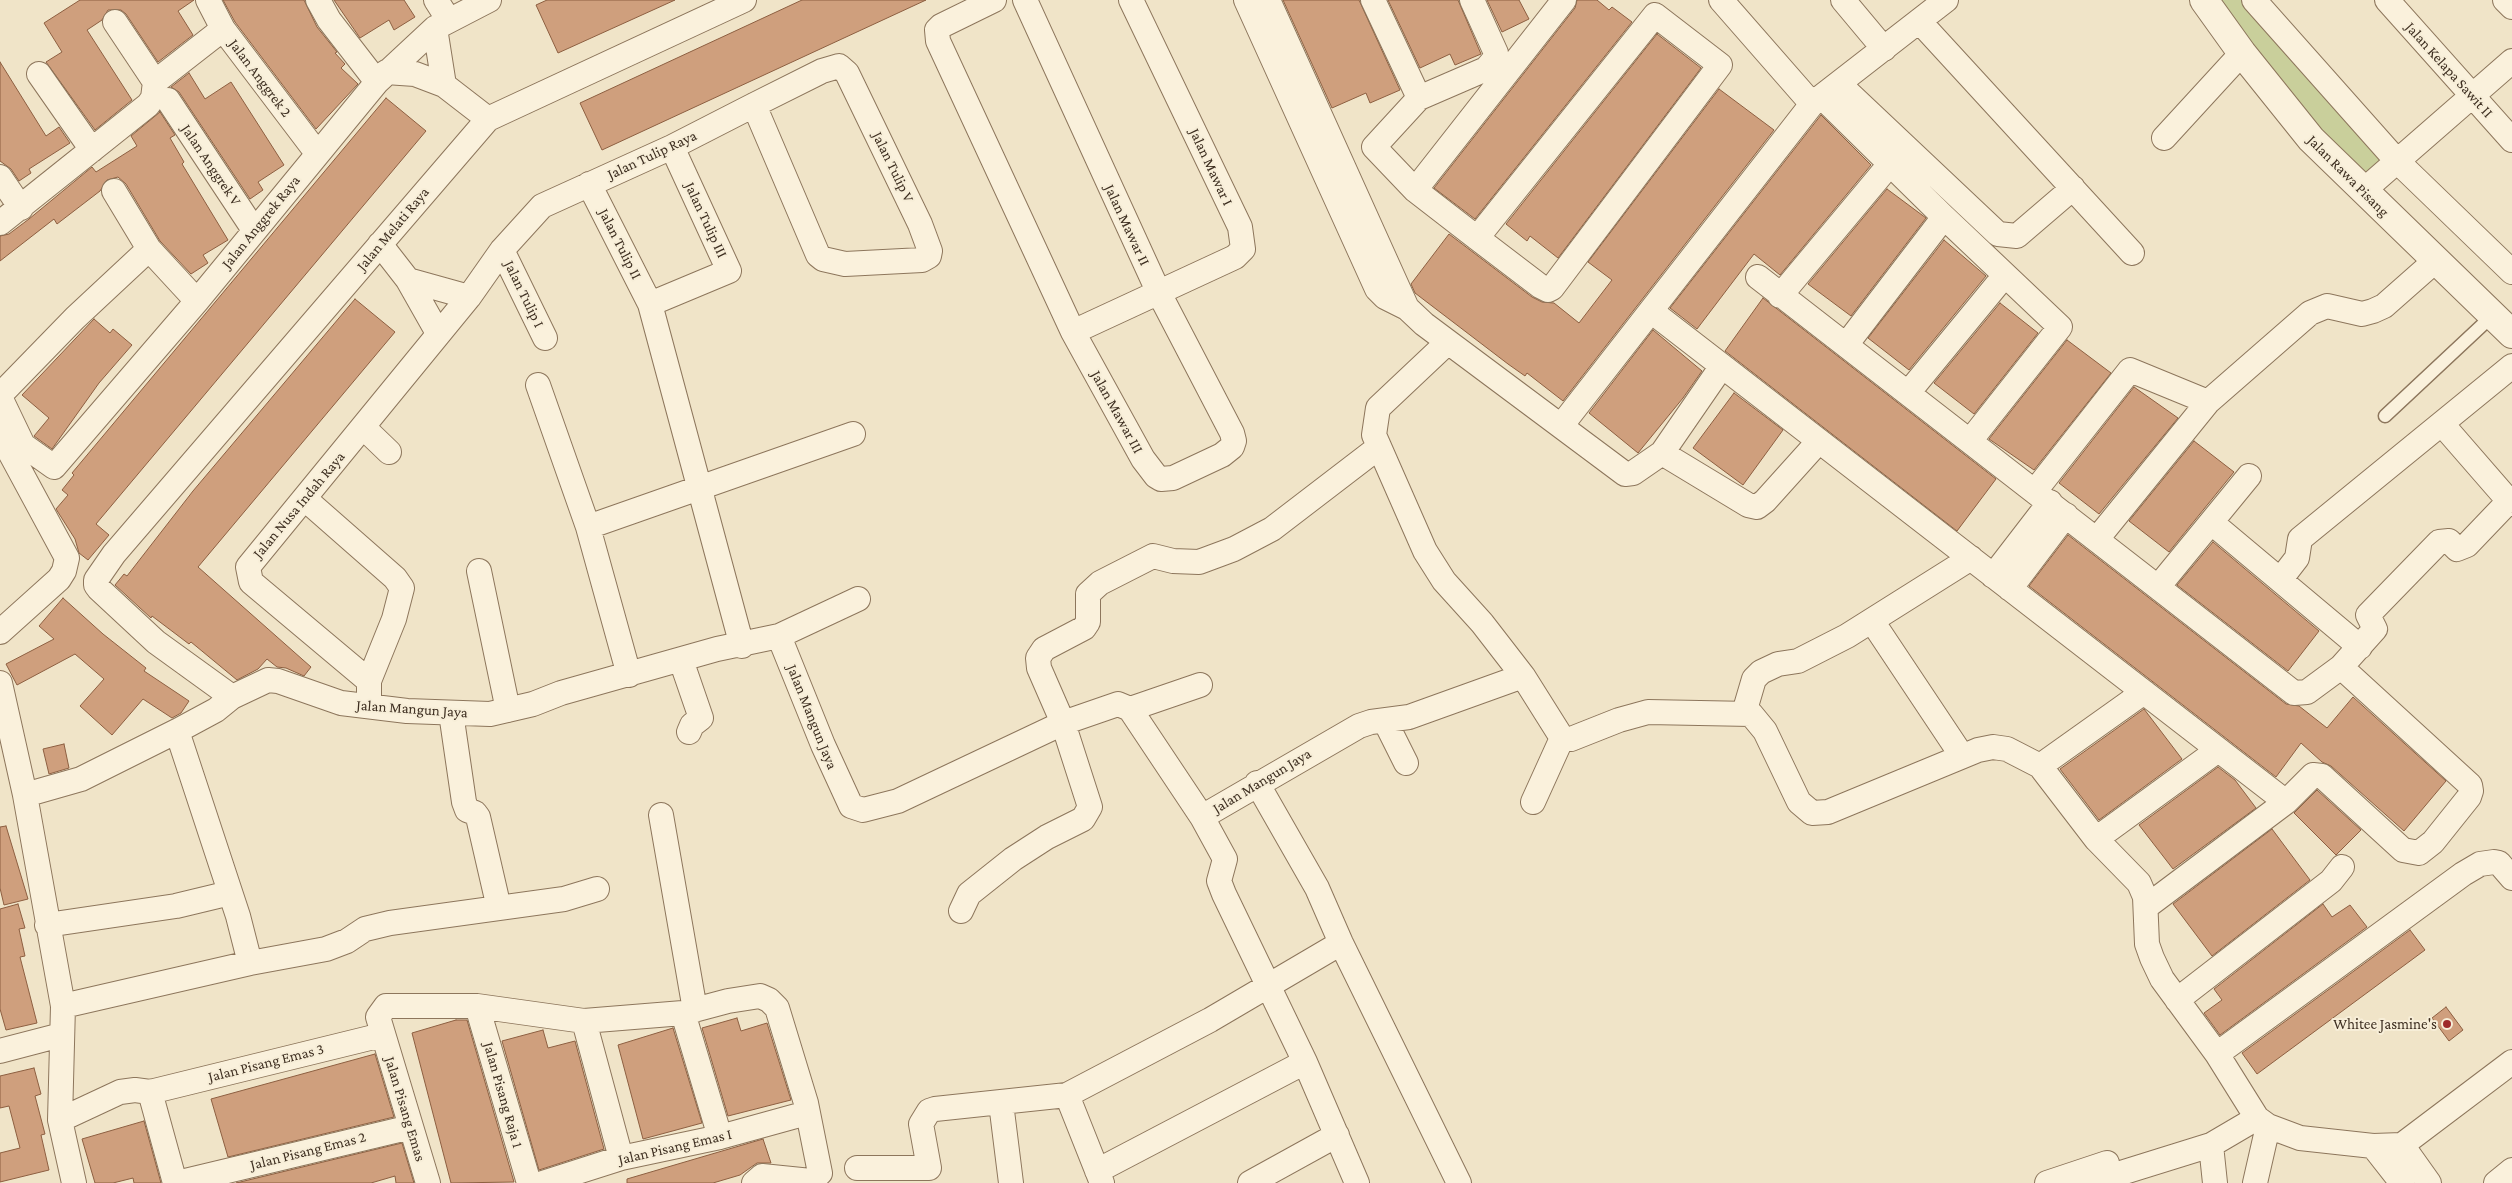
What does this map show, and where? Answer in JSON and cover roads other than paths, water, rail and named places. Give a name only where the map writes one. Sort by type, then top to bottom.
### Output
[{"type":"street","name":"Jalan Anggrek 2","points":[[208,0],[223,29],[317,153]]},
{"type":"street","points":[[318,0],[329,20],[382,77],[415,74],[444,85],[488,119]]},
{"type":"street","name":"Jalan Anggrek Raya","points":[[0,397],[23,445],[54,467],[197,301],[317,153],[382,77],[440,16],[489,0]]},
{"type":"street","name":"Jalan Melati Raya","points":[[232,697],[156,642],[99,589],[96,585],[96,580],[114,554],[488,119],[744,0]]},
{"type":"street","name":"Jalan Mawar II","points":[[1025,0],[1158,292],[1232,433],[1234,441],[1232,447],[1222,455],[1173,478]]},
{"type":"street","name":"Jalan Mawar I","points":[[1132,0],[1240,227],[1244,241],[1243,249],[1235,257],[1158,292]]},
{"type":"street","points":[[1246,0],[1377,289],[1385,297],[1407,308],[1448,342],[1626,474],[1633,472],[1662,453],[1722,366]]},
{"type":"street","points":[[1268,0],[1346,168],[1407,308]]},
{"type":"street","points":[[1373,0],[1419,98]]},
{"type":"street","points":[[1346,168],[1374,147],[1419,98],[1486,69],[1493,62],[1496,53],[1472,0]]},
{"type":"street","points":[[1415,190],[1564,0]]},
{"type":"street","points":[[1721,0],[1824,95],[1890,164],[2060,327],[1970,441]]},
{"type":"street","points":[[1842,0],[1884,48]]},
{"type":"street","points":[[1561,426],[1824,95],[1946,0]]},
{"type":"street","name":"Jalan Rawa Pisang","points":[[2204,0],[2290,115],[2363,191],[2512,334]]},
{"type":"street","points":[[2254,0],[2396,161],[2512,272]]},
{"type":"street","name":"Jalan Kelapa Sawit II","points":[[2387,0],[2512,140]]},
{"type":"street","points":[[2505,0],[2512,7]]},
{"type":"street","name":"Jalan Mawar III","points":[[988,2],[940,26],[937,30],[938,41],[1073,332],[1143,459],[1156,476],[1161,479],[1173,478]]},
{"type":"street","points":[[1374,147],[1415,190],[1477,238],[1540,286],[1550,290],[1720,66],[1655,15],[1477,238]]},
{"type":"street","points":[[440,16],[444,85]]},
{"type":"street","name":"Jalan Anggrek V","points":[[115,22],[254,230]]},
{"type":"street","points":[[1919,22],[2132,253]]},
{"type":"street","points":[[0,223],[148,105],[223,29]]},
{"type":"street","points":[[2164,138],[2242,53]]},
{"type":"street","points":[[2363,191],[2512,61]]},
{"type":"street","name":"Jalan Tulip Raya","points":[[438,333],[502,250],[542,206],[672,147],[833,67],[839,66],[847,73]]},
{"type":"street","name":"Jalan Tulip V","points":[[754,105],[818,255],[823,259],[846,264],[922,260],[929,256],[930,251],[920,224],[847,73]]},
{"type":"street","points":[[39,74],[92,150]]},
{"type":"street","points":[[1824,95],[1998,234],[2017,236],[2073,188]]},
{"type":"street","name":"Jalan Tulip III","points":[[650,304],[729,271],[672,147]]},
{"type":"street","points":[[1780,296],[1890,164]]},
{"type":"street","points":[[0,177],[21,208]]},
{"type":"street","name":"Jalan Tulip II","points":[[589,184],[650,304],[675,390],[698,489],[742,646]]},
{"type":"street","points":[[114,191],[149,249],[197,301]]},
{"type":"street","points":[[1846,345],[1944,217]]},
{"type":"street","points":[[380,244],[408,280],[438,333]]},
{"type":"street","points":[[0,392],[6,389],[75,318],[149,249]]},
{"type":"street","name":"Jalan Tulip I","points":[[502,250],[545,338]]},
{"type":"street","points":[[2098,539],[2208,402],[2310,312],[2327,306],[2362,314],[2373,311],[2384,306],[2435,261]]},
{"type":"street","points":[[1908,393],[2005,275]]},
{"type":"street","points":[[1758,277],[1780,296],[2098,539],[2290,691],[2307,692],[2341,667],[2375,629],[2368,614],[2439,542],[2449,541],[2457,549],[2467,545],[2511,503],[2442,424]]},
{"type":"street","points":[[408,280],[474,288]]},
{"type":"street","points":[[1073,332],[1158,292]]},
{"type":"street","points":[[1651,311],[2286,802]]},
{"type":"street","name":"Jalan Nusa Indah Raya","points":[[369,681],[250,582],[247,575],[248,567],[306,499],[438,333]]},
{"type":"street","points":[[1448,342],[1378,408],[1374,436],[1425,551],[1444,581],[1482,623],[1522,676],[1562,738]]},
{"type":"street","points":[[2280,580],[2296,558],[2300,539],[2512,366]]},
{"type":"street","points":[[2002,582],[2130,370],[2208,402]]},
{"type":"street","points":[[538,385],[588,527],[629,675]]},
{"type":"street","points":[[363,427],[389,452]]},
{"type":"street","points":[[0,434],[67,558],[64,571],[59,579],[0,632]]},
{"type":"street","points":[[588,527],[853,434]]},
{"type":"street","points":[[1662,453],[1748,505],[1757,507],[1765,502],[1819,441]]},
{"type":"street","points":[[961,911],[969,894],[1013,859],[1047,837],[1083,819],[1090,807],[1063,723],[1039,668],[1038,656],[1044,649],[1084,628],[1088,622],[1087,599],[1100,583],[1153,556],[1173,561],[1199,562],[1234,550],[1272,529],[1378,447]]},
{"type":"street","points":[[2158,587],[2249,476]]},
{"type":"street","points":[[306,499],[395,578],[401,590],[394,618],[369,681],[368,705]]},
{"type":"street","points":[[2212,523],[2360,647]]},
{"type":"street","points":[[1744,713],[1754,680],[1761,672],[1778,664],[1798,661],[1872,621],[1971,558]]},
{"type":"street","points":[[479,571],[508,710]]},
{"type":"street","points":[[779,636],[858,599]]},
{"type":"street","points":[[1872,621],[1962,756]]},
{"type":"street","name":"Jalan Mangun Jaya","points":[[25,795],[81,779],[177,731],[216,710],[232,697],[268,680],[278,681],[341,703],[407,711],[490,714],[717,649],[742,646],[779,636],[840,784],[851,806],[864,810],[898,801],[1063,723],[1118,704],[1130,709],[1202,817],[1346,732],[1371,722],[1409,717],[1522,676]]},
{"type":"street","points":[[681,660],[701,718],[692,725],[689,732]]},
{"type":"street","points":[[2146,906],[2286,802],[2310,776],[2318,774],[2403,850],[2414,854],[2423,851],[2433,842],[2471,793],[2470,785],[2341,667]]},
{"type":"street","points":[[0,684],[25,795],[63,1006],[60,1120],[74,1183]]},
{"type":"street","points":[[1130,709],[1200,684]]},
{"type":"street","points":[[2040,766],[2144,692]]},
{"type":"street","points":[[1562,738],[1571,739],[1618,720],[1648,712],[1744,713],[1756,719],[1765,731],[1799,802],[1812,813],[1828,812],[1978,750],[1993,747],[2007,749],[2040,766],[2096,839],[2140,883],[2146,906],[2147,944],[2162,979],[2217,1054],[2263,1122],[2300,1138],[2373,1146],[2402,1145],[2512,1062]]},
{"type":"street","points":[[451,714],[464,802],[467,810],[475,812],[478,817],[499,908]]},
{"type":"street","points":[[1384,721],[1406,763]]},
{"type":"street","points":[[177,731],[230,893],[250,962]]},
{"type":"street","points":[[1532,802],[1562,738]]},
{"type":"street","points":[[2096,839],[2218,750]]},
{"type":"street","points":[[1258,783],[1317,888],[1341,943],[1459,1183]]},
{"type":"street","points":[[662,815],[689,1011],[720,1137]]},
{"type":"street","points":[[1202,817],[1225,859],[1220,874],[1222,888],[1304,1062],[1357,1183]]},
{"type":"street","points":[[2217,1054],[2463,874],[2480,864],[2494,862],[2499,863],[2512,878]]},
{"type":"street","points":[[2177,1000],[2331,881],[2342,867]]},
{"type":"street","points":[[63,1006],[250,962],[326,949],[347,942],[365,929],[390,923],[564,899],[597,889]]},
{"type":"street","points":[[47,925],[176,906],[230,893]]},
{"type":"street","points":[[857,1168],[930,1175],[921,1124],[929,1111],[1067,1095],[1096,1082],[1210,1020],[1341,943]]},
{"type":"street","points":[[477,1006],[584,1021],[634,1019],[689,1011],[760,996],[777,1008],[808,1113],[820,1173],[817,1178],[803,1182],[762,1176],[754,1183]]},
{"type":"street","name":"Jalan Pisang Emas","points":[[428,1183],[378,1018],[386,1006],[477,1006]]},
{"type":"street","name":"Jalan Pisang Raja 1","points":[[477,1006],[529,1183]]},
{"type":"street","points":[[584,1021],[621,1158]]},
{"type":"street","points":[[0,1051],[61,1035]]},
{"type":"street","name":"Jalan Pisang Emas 3","points":[[150,1092],[382,1035]]},
{"type":"street","points":[[1067,1095],[1100,1177],[1304,1062]]},
{"type":"street","points":[[60,1120],[120,1092],[135,1090],[150,1092],[176,1183]]},
{"type":"street","points":[[1001,1103],[1011,1183]]},
{"type":"street","name":"Jalan Pisang Emas I","points":[[543,1183],[621,1158],[720,1137],[808,1113]]},
{"type":"street","points":[[2089,1183],[2203,1147],[2263,1122]]},
{"type":"street","points":[[2256,1183],[2263,1122]]},
{"type":"street","name":"Jalan Pisang Emas 2","points":[[176,1183],[411,1127]]},
{"type":"street","points":[[1250,1183],[1337,1135]]},
{"type":"street","points":[[2060,1181],[2178,1139],[2203,1147]]},
{"type":"street","points":[[2402,1145],[2429,1183]]},
{"type":"street","points":[[2373,1146],[2402,1183]]},
{"type":"street","points":[[2203,1147],[2215,1183]]},
{"type":"street","points":[[2496,1183],[2512,1170]]},
{"type":"lane","points":[[2385,416],[2492,316]]},
{"type":"place","name":"Whitee Jasmine's","points":[[2447,1024]]}]
